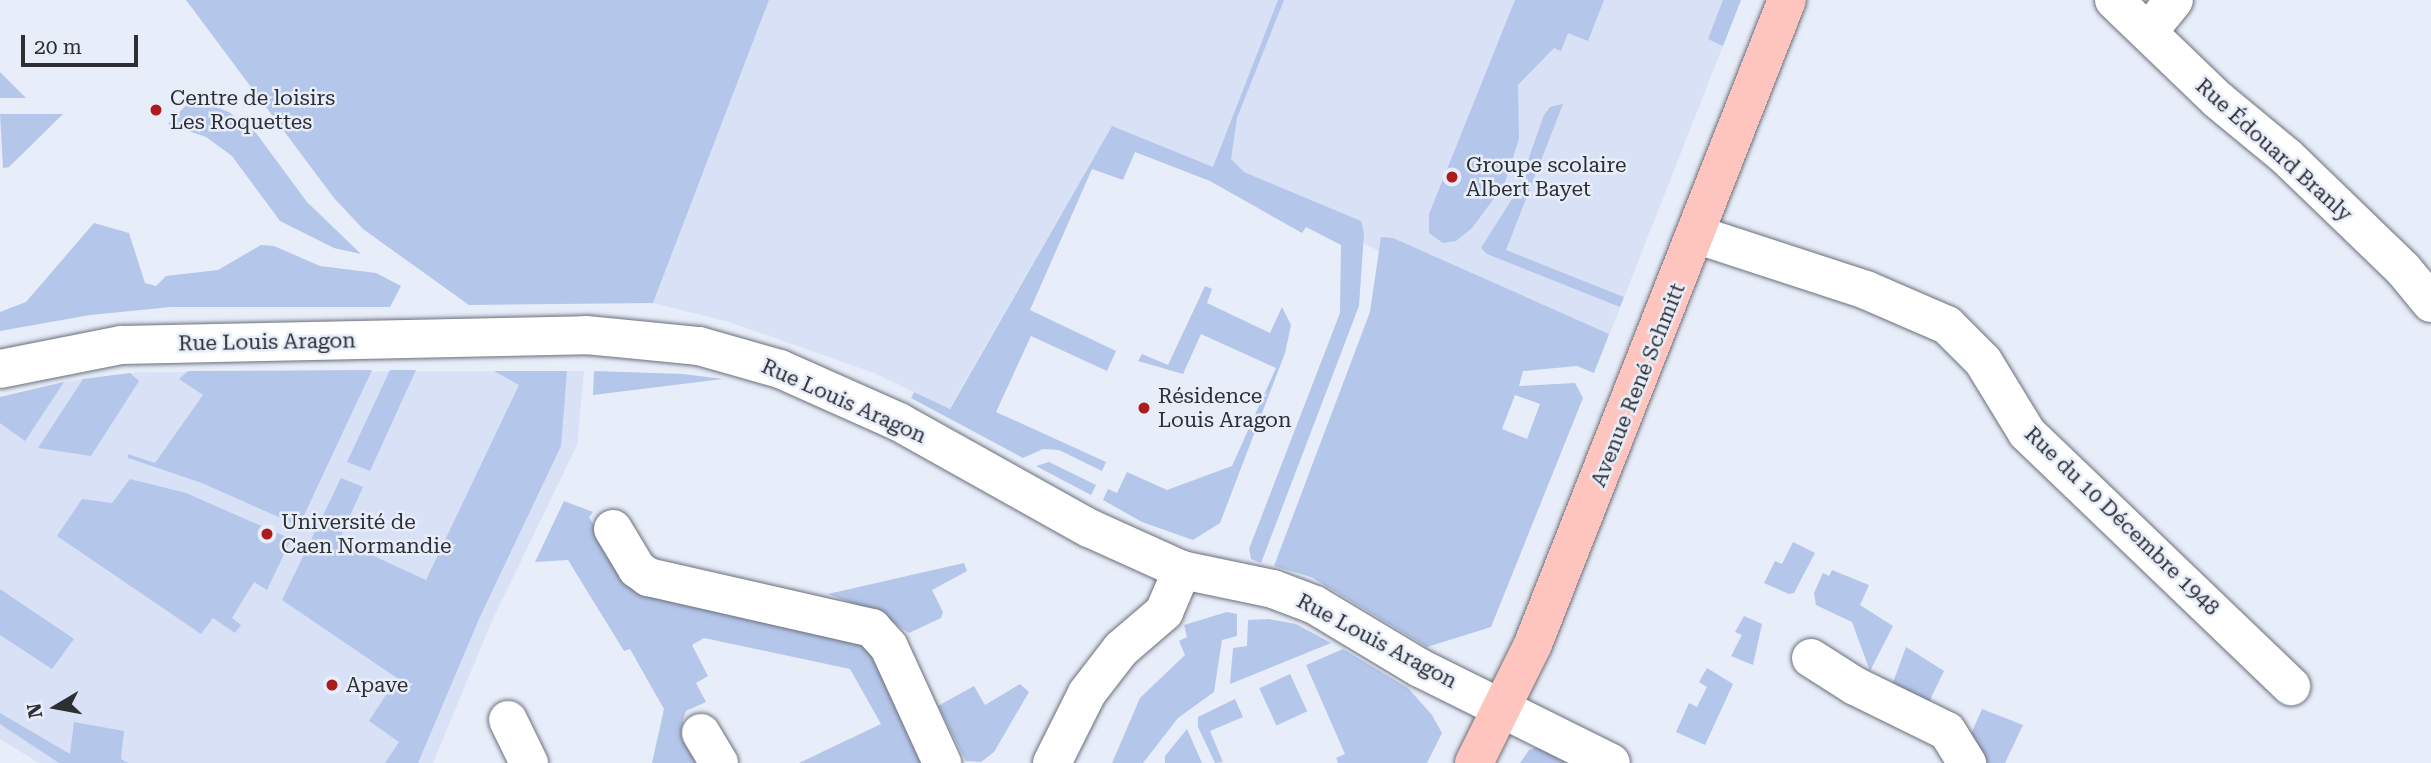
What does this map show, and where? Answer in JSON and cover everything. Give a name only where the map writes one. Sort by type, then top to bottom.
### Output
[{"type":"main road","name":"Avenue René Schmitt","points":[[1474,763],[1504,708],[1698,235],[1787,0]]},
{"type":"street","name":"Rue Édouard Branly","points":[[2114,0],[2307,176],[2403,269],[2431,303]]},
{"type":"street","points":[[2147,32],[2175,0]]},
{"type":"street","name":"Rue du 10 Décembre 1948","points":[[1698,235],[1866,290],[1947,325],[1983,361],[2027,433],[2291,686]]},
{"type":"street","name":"Rue Louis Aragon","points":[[0,369],[121,345],[586,335],[683,343],[780,369],[899,422],[1089,528],[1182,570],[1294,596],[1420,668],[1611,763]]},
{"type":"street","points":[[614,529],[637,569],[648,577],[872,628],[890,647],[942,763]]},
{"type":"street","points":[[1052,763],[1087,693],[1121,649],[1164,612],[1182,570]]},
{"type":"street","points":[[1811,658],[1855,686],[1947,731],[1967,763]]},
{"type":"street","points":[[508,720],[529,763]]},
{"type":"shaded area","points":[[186,0],[769,0],[653,303],[469,305],[363,229],[334,198]]},
{"type":"shaded area","points":[[769,0],[1741,0],[1599,361],[1359,241],[1112,126],[949,409],[874,373],[729,322],[653,303]]},
{"type":"shaded area","points":[[1278,0],[1284,0],[1237,118],[1231,159],[1244,172],[1361,221],[1364,233],[1359,306],[1261,563],[1251,559],[1249,549],[1340,313],[1341,245],[1306,227],[1302,233],[1210,181],[1135,152],[1123,180],[1092,169],[1030,310],[1116,351],[1107,371],[1031,336],[996,412],[1106,462],[1102,471],[1059,450],[1043,449],[1023,458],[911,398],[914,392],[950,409],[1112,126],[1213,167]]},
{"type":"shaded area","points":[[1515,0],[1604,0],[1588,41],[1568,33],[1561,51],[1554,48],[1518,85],[1519,139],[1504,185],[1472,228],[1456,241],[1443,243],[1429,233],[1429,214]]},
{"type":"shaded area","points":[[1723,0],[1741,0],[1723,46],[1708,39]]},
{"type":"shaded area","points":[[0,72],[26,98],[0,98]]},
{"type":"shaded area","points":[[193,98],[229,112],[256,133],[307,202],[361,254],[334,248],[280,221],[232,156],[206,137],[168,124]]},
{"type":"shaded area","points":[[1563,104],[1506,250],[1624,297],[1620,307],[1487,254],[1481,248],[1517,191],[1544,115],[1550,107]]},
{"type":"shaded area","points":[[0,114],[63,114],[9,167],[3,168]]},
{"type":"shaded area","points":[[94,223],[129,233],[145,283],[156,286],[166,276],[218,270],[261,245],[274,246],[320,266],[376,273],[401,286],[390,307],[171,307],[90,315],[0,331],[0,312],[26,302]]},
{"type":"shaded area","points":[[1381,237],[1393,238],[1609,334],[1594,373],[1577,366],[1523,371],[1519,386],[1575,383],[1583,398],[1491,627],[1427,647],[1311,577],[1274,566],[1370,312]],"holes":[[[1515,395],[1540,404],[1527,439],[1502,429]]]},
{"type":"shaded area","points":[[1205,286],[1212,289],[1207,303],[1270,333],[1282,307],[1291,325],[1285,353],[1220,523],[1193,540],[1142,522],[1103,500],[1108,489],[1117,493],[1127,472],[1167,490],[1232,466],[1276,368],[1201,334],[1183,374],[1138,361],[1142,354],[1168,365]]},
{"type":"shaded area","points":[[372,370],[299,526],[202,483],[128,458],[128,454],[155,463],[203,395],[179,379],[188,371]]},
{"type":"shaded area","points":[[390,370],[416,370],[370,471],[347,462]]},
{"type":"shaded area","points":[[494,371],[567,371],[561,446],[479,619],[418,763],[385,763],[399,742],[369,721],[397,678],[282,600],[341,478],[363,487],[339,540],[426,580],[519,385]]},
{"type":"shaded area","name":"Université de Caen Normandie","points":[[584,371],[577,445],[491,623],[433,763],[39,763],[0,739],[0,397],[64,382],[141,372]]},
{"type":"shaded area","points":[[594,371],[683,374],[723,379],[593,395]]},
{"type":"shaded area","points":[[130,373],[139,381],[91,456],[38,448],[83,379]]},
{"type":"shaded area","points":[[64,382],[25,441],[0,423],[0,397]]},
{"type":"shaded area","points":[[1049,462],[1096,485],[1091,495],[1036,466]]},
{"type":"shaded area","points":[[130,479],[186,493],[291,539],[267,590],[254,582],[232,618],[241,625],[235,633],[213,618],[201,634],[57,536],[82,499],[112,503]]},
{"type":"shaded area","points":[[564,501],[593,512],[589,517],[619,570],[866,643],[928,763],[799,763],[881,724],[850,669],[704,638],[692,645],[708,676],[696,683],[706,702],[686,711],[683,720],[682,738],[696,763],[652,763],[664,709],[630,649],[624,651],[568,560],[535,562]]},
{"type":"shaded area","points":[[1793,542],[1815,553],[1794,593],[1789,594],[1764,583],[1775,561],[1782,564]]},
{"type":"shaded area","points":[[964,563],[967,571],[932,590],[943,612],[941,618],[909,633],[881,614],[828,594]]},
{"type":"shaded area","points":[[1832,570],[1869,585],[1860,605],[1893,626],[1870,671],[1852,622],[1816,605],[1814,593],[1823,573],[1829,576]]},
{"type":"shaded area","points":[[0,589],[74,639],[52,669],[0,635]]},
{"type":"shaded area","points":[[1227,612],[1237,614],[1237,636],[1222,640],[1214,692],[1178,718],[1143,763],[1112,763],[1140,698],[1185,655],[1179,641],[1187,637],[1184,625]]},
{"type":"shaded area","points":[[1744,616],[1762,624],[1753,665],[1731,656],[1742,635],[1735,632]]},
{"type":"shaded area","points":[[1269,619],[1296,624],[1331,643],[1230,684],[1233,648],[1247,646],[1248,620]]},
{"type":"shaded area","points":[[1906,647],[1944,671],[1929,702],[1891,688]]},
{"type":"shaded area","points":[[1343,649],[1408,688],[1432,715],[1442,733],[1427,763],[1338,763],[1336,758],[1345,754],[1306,665]]},
{"type":"shaded area","points":[[1707,668],[1733,684],[1705,745],[1676,732],[1689,703],[1697,707],[1707,687],[1699,682]]},
{"type":"shaded area","points":[[1290,674],[1307,711],[1277,726],[1259,688]]},
{"type":"shaded area","points":[[1020,684],[1029,692],[994,752],[981,762],[966,761],[938,706],[974,686],[985,705]]},
{"type":"shaded area","points":[[1235,699],[1243,717],[1210,731],[1223,762],[1215,763],[1198,727],[1198,717]]},
{"type":"shaded area","points":[[1982,709],[2023,725],[2005,763],[1988,763],[1971,734]]},
{"type":"shaded area","points":[[0,713],[70,754],[74,722],[124,731],[121,759],[128,763],[59,763],[0,724]]},
{"type":"shaded area","points":[[1187,729],[1202,763],[1165,763],[1165,756]]},
{"type":"shaded area","points":[[1538,747],[1568,763],[1520,763],[1529,750]]},
{"type":"place","name":"Centre de loisirs Les Roquettes","points":[[156,110]]},
{"type":"place","name":"Groupe scolaire Albert Bayet","points":[[1452,177]]},
{"type":"place","name":"Résidence Louis Aragon","points":[[1144,408]]},
{"type":"place","name":"Université de Caen Normandie","points":[[267,534]]},
{"type":"place","name":"Apave","points":[[332,685]]}]
